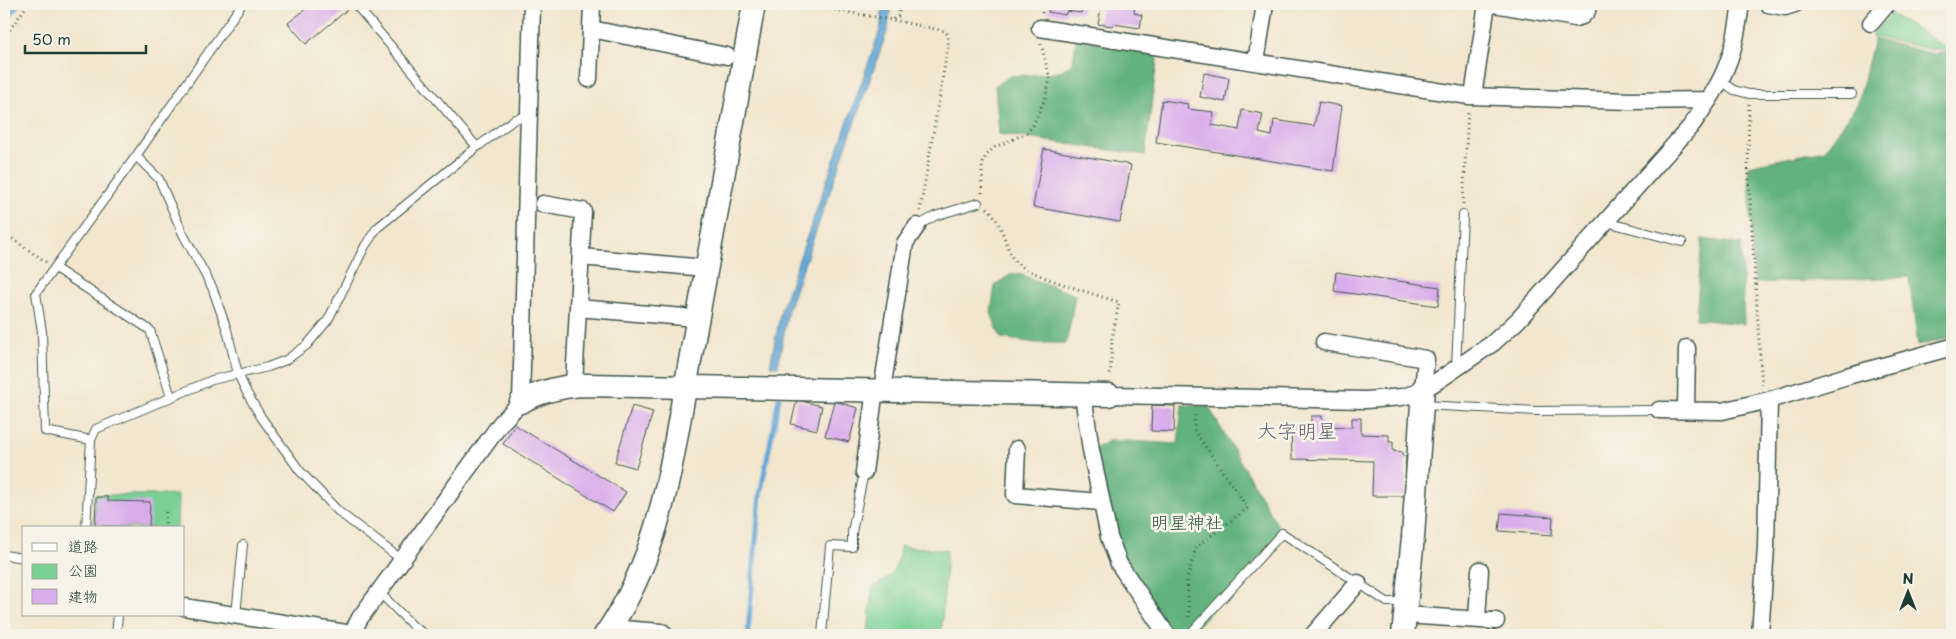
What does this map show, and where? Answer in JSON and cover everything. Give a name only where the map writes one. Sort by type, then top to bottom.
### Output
[{"type":"street","points":[[521,402],[532,4]]},
{"type":"street","points":[[589,79],[592,4]]},
{"type":"street","points":[[661,635],[607,633],[636,578],[660,517],[674,450],[754,4]]},
{"type":"street","points":[[1256,62],[1265,4]]},
{"type":"street","points":[[1471,96],[1487,4]]},
{"type":"street","points":[[1494,4],[1575,18],[1582,16],[1587,11],[1588,4]]},
{"type":"street","points":[[185,607],[352,634],[360,618],[501,423],[521,402],[543,392],[574,385],[1366,400],[1422,397],[1456,369],[1493,343],[1518,320],[1691,126],[1720,80],[1732,52],[1741,4]]},
{"type":"street","points":[[1768,4],[1785,7],[1794,4]]},
{"type":"street","points":[[1870,23],[1887,4]]},
{"type":"street","points":[[590,28],[730,57]]},
{"type":"street","points":[[1040,28],[1471,96],[1630,101],[1708,100]]},
{"type":"street","points":[[543,204],[583,211],[574,385]]},
{"type":"street","points":[[864,472],[905,243],[917,226]]},
{"type":"street","points":[[581,257],[694,267]]},
{"type":"street","points":[[578,308],[684,317]]},
{"type":"street","points":[[1324,342],[1426,359],[1413,537],[1404,618],[1496,621]]},
{"type":"street","points":[[1658,410],[1722,411],[1766,401],[1952,347]]},
{"type":"street","points":[[1686,410],[1687,348]]},
{"type":"street","points":[[1083,395],[1090,450],[1109,537],[1119,564],[1166,635]]},
{"type":"street","points":[[1760,635],[1766,547],[1766,401]]},
{"type":"street","points":[[1017,449],[1015,495],[1101,502]]},
{"type":"street","points":[[1477,620],[1480,570]]},
{"type":"street","points":[[1313,635],[1358,583]]},
{"type":"lane","points":[[92,440],[45,431],[42,332],[36,293],[136,156],[242,4]]},
{"type":"lane","points":[[355,4],[477,147]]},
{"type":"lane","points":[[1720,80],[1734,90],[1749,94],[1852,94]]},
{"type":"lane","points":[[86,526],[92,440],[94,432],[100,426],[212,380],[286,360],[307,345],[328,320],[365,246],[377,228],[477,147],[515,119],[528,116]]},
{"type":"lane","points":[[136,156],[160,179],[183,234],[212,287],[227,330],[238,374],[261,417],[300,471],[339,512],[402,560]]},
{"type":"lane","points":[[917,226],[935,216],[978,202]]},
{"type":"lane","points":[[1456,369],[1463,215]]},
{"type":"lane","points":[[1606,222],[1682,242]]},
{"type":"lane","points":[[55,268],[150,330],[171,397]]},
{"type":"lane","points":[[1422,397],[1535,411],[1658,410]]},
{"type":"lane","points":[[822,635],[830,546],[852,547],[852,532],[864,472]]},
{"type":"lane","points":[[1189,635],[1282,533],[1387,602],[1404,618]]},
{"type":"lane","points":[[236,615],[243,545]]},
{"type":"lane","points":[[4,555],[22,558]]},
{"type":"lane","points":[[379,592],[414,627],[426,635]]},
{"type":"lane","points":[[116,635],[118,616]]},
{"type":"path","points":[[4,38],[28,4]]},
{"type":"path","points":[[800,4],[880,17],[944,31],[948,35],[948,46],[917,226]]},
{"type":"path","points":[[893,20],[898,16],[901,4]]},
{"type":"path","points":[[1040,28],[1041,45],[1050,79],[1045,98],[1033,126],[1027,133],[993,148],[984,159],[982,168],[983,191],[978,202],[989,210],[1004,235],[1014,261],[1028,270],[1062,284],[1119,302],[1112,339],[1109,395]]},
{"type":"path","points":[[1749,94],[1748,166],[1757,333],[1766,401]]},
{"type":"path","points":[[1463,215],[1471,96]]},
{"type":"path","points":[[4,233],[55,268]]},
{"type":"path","points":[[1189,635],[1187,579],[1196,547],[1248,508],[1194,430],[1196,397]]},
{"type":"path","points":[[165,526],[166,509]]},
{"type":"green space","points":[[1891,14],[1952,51],[1929,49],[1871,36]]},
{"type":"green space","points":[[1076,38],[1158,53],[1145,155],[999,134],[995,85],[1011,76],[1056,73],[1073,64]]},
{"type":"green space","points":[[1874,39],[1933,54],[1952,52],[1952,337],[1918,346],[1909,277],[1755,283],[1748,166],[1825,150],[1858,103]]},
{"type":"green space","points":[[1702,239],[1741,244],[1744,324],[1696,319]]},
{"type":"green space","points":[[1011,274],[1022,275],[1075,295],[1066,343],[1036,343],[1001,338],[991,313],[995,285]]},
{"type":"green space","name":"明星神社","points":[[1182,405],[1208,406],[1282,533],[1189,635],[1167,635],[1119,564],[1091,450],[1111,440],[1178,444]]},
{"type":"green space","points":[[95,495],[178,495],[177,526],[93,526]]},
{"type":"green space","points":[[900,546],[947,550],[941,635],[868,635],[872,588],[885,580],[893,572]]},
{"type":"water","points":[[883,4],[891,4],[888,29],[788,310],[778,366],[770,366],[781,310],[880,30]]},
{"type":"building","points":[[312,4],[342,4],[347,10],[306,44],[288,23]]},
{"type":"building","points":[[1050,4],[1083,4],[1081,13],[1067,11],[1065,15],[1048,12]]},
{"type":"building","points":[[1102,4],[1135,6],[1134,13],[1142,15],[1140,28],[1098,24]]},
{"type":"building","points":[[1204,73],[1229,78],[1225,102],[1200,97]]},
{"type":"building","points":[[1162,100],[1188,104],[1187,109],[1214,112],[1212,125],[1239,130],[1242,110],[1263,114],[1259,133],[1272,136],[1274,120],[1314,126],[1319,102],[1342,106],[1333,171],[1156,142]]},
{"type":"building","points":[[1044,149],[1131,165],[1120,222],[1033,207]]},
{"type":"building","points":[[1336,272],[1440,287],[1438,306],[1334,291]]},
{"type":"building","points":[[797,400],[822,406],[817,430],[791,424]]},
{"type":"building","points":[[834,401],[858,408],[849,442],[825,436]]},
{"type":"building","points":[[1152,405],[1175,406],[1174,432],[1151,431]]},
{"type":"building","points":[[632,406],[653,412],[636,468],[615,462]]},
{"type":"building","points":[[1311,416],[1322,416],[1322,426],[1352,427],[1352,418],[1361,418],[1361,434],[1389,435],[1389,442],[1393,442],[1393,451],[1402,452],[1402,456],[1406,456],[1405,496],[1372,496],[1373,461],[1292,459],[1291,427],[1311,428]]},
{"type":"building","points":[[515,425],[626,492],[613,512],[503,444]]},
{"type":"building","points":[[96,497],[108,497],[108,501],[150,502],[149,526],[95,526]]},
{"type":"building","points":[[1501,513],[1553,517],[1552,535],[1499,531]]},
{"type":"waterway","points":[[4,24],[18,4]]},
{"type":"waterway","points":[[748,631],[760,495],[779,398]]},
{"type":"district","name":"大字明星","points":[[1297,431]]}]
